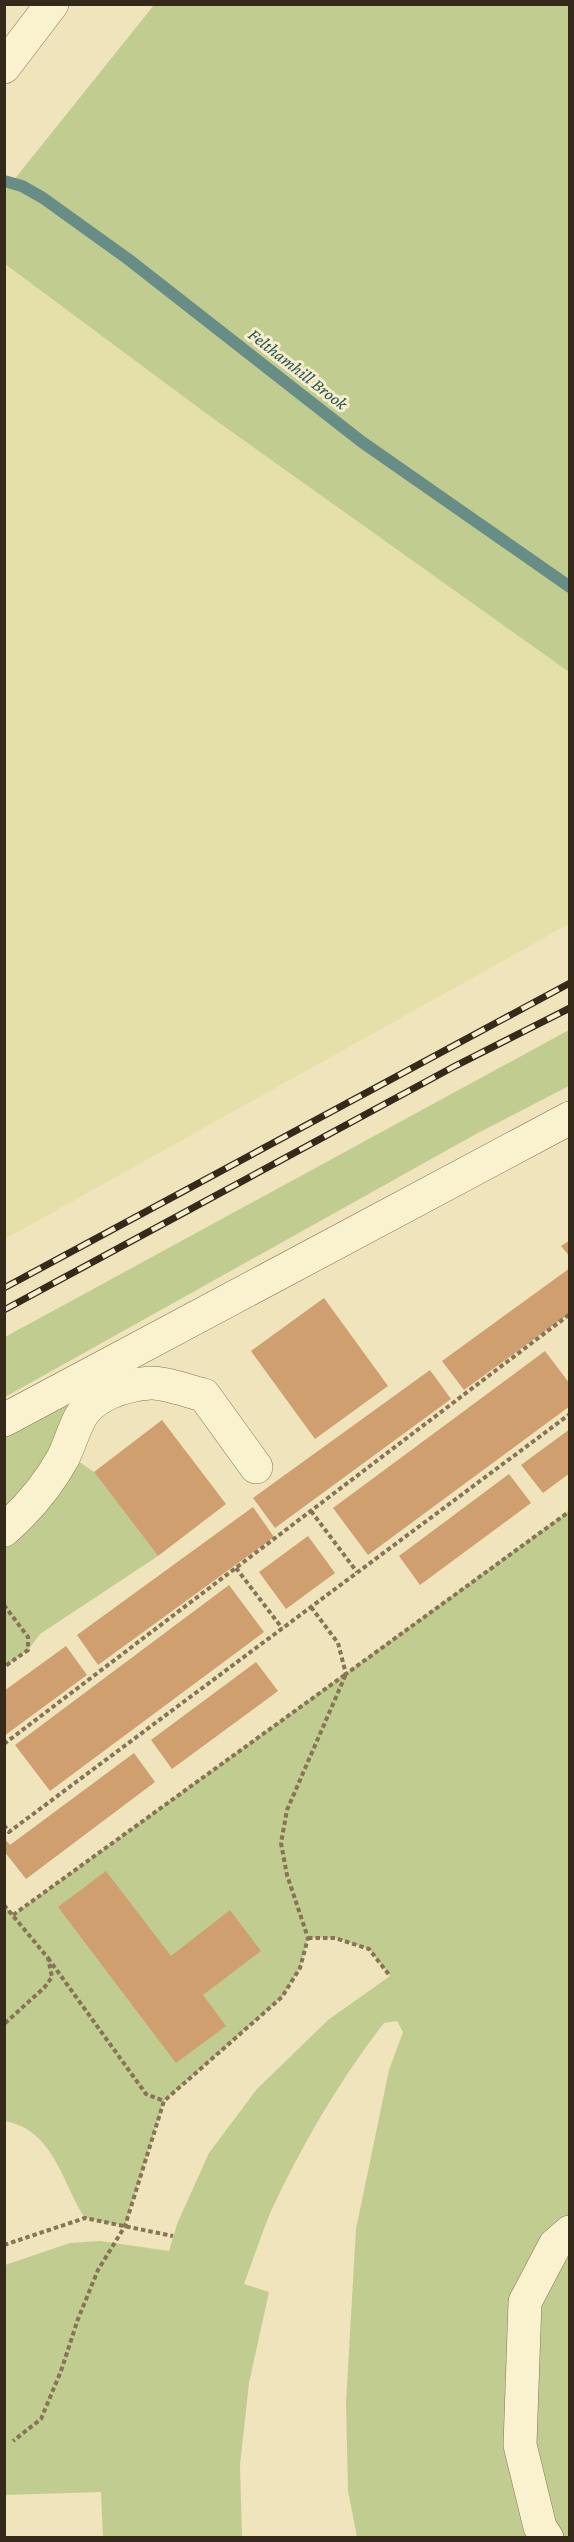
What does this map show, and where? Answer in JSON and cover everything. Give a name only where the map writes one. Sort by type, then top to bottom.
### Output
[{"type":"lane","points":[[4,67],[52,4]]},
{"type":"lane","points":[[4,1420],[570,1118]]},
{"type":"lane","points":[[138,1350],[152,1383]]},
{"type":"lane","points":[[80,1379],[80,1418]]},
{"type":"lane","points":[[4,1530],[20,1516],[44,1488],[63,1457],[80,1418],[94,1400],[116,1391],[152,1383],[204,1395],[256,1467]]},
{"type":"lane","points":[[547,2538],[540,2527],[520,2445],[525,2302],[555,2245],[570,2232]]},
{"type":"path","points":[[4,1744],[570,1314]]},
{"type":"path","points":[[4,1825],[9,1832],[570,1414]]},
{"type":"path","points":[[311,1511],[357,1572]]},
{"type":"path","points":[[13,1915],[570,1511]]},
{"type":"path","points":[[236,1568],[282,1628]]},
{"type":"path","points":[[4,1605],[28,1637],[28,1650],[4,1667]]},
{"type":"path","points":[[13,2441],[41,2419],[98,2270],[126,2226],[164,2101],[282,1997],[300,1968],[308,1938],[287,1875],[281,1843],[287,1810],[346,1674],[338,1643],[311,1607]]},
{"type":"path","points":[[4,1905],[48,1958],[146,2094],[164,2101]]},
{"type":"path","points":[[308,1938],[335,1938],[369,1949],[390,1976]]},
{"type":"path","points":[[4,2024],[44,1988],[52,1977],[48,1958]]},
{"type":"path","points":[[4,2245],[85,2218],[173,2236]]},
{"type":"shaded area","points":[[5,264],[211,417],[570,672],[569,924],[5,1239]]},
{"type":"green space","points":[[154,5],[569,5],[569,672],[211,417],[5,264],[5,191]]},
{"type":"green space","points":[[569,1030],[569,1086],[476,1134],[5,1397],[5,1337]]},
{"type":"green space","points":[[80,1379],[78,1461],[94,1472],[158,1556],[40,1634],[28,1650],[5,1667],[5,1420]]},
{"type":"green space","points":[[569,1511],[569,2537],[357,2537],[348,2491],[346,2403],[356,2229],[389,2070],[403,2032],[397,2021],[384,2023],[322,2114],[271,2211],[244,2284],[269,2292],[249,2383],[240,2465],[242,2537],[103,2537],[101,2492],[5,2495],[5,2265],[70,2243],[100,2241],[169,2251],[177,2224],[209,2153],[257,2089],[328,2020],[390,1976],[369,1949],[335,1938],[308,1938],[300,1968],[282,1997],[164,2101],[125,2226],[85,2218],[46,2146],[22,2126],[5,2121],[4,1905],[13,1915]]},
{"type":"building","points":[[570,1240],[570,1257],[561,1246]]},
{"type":"building","points":[[570,1268],[570,1313],[464,1390],[442,1361]]},
{"type":"building","points":[[324,1298],[388,1386],[315,1439],[251,1351]]},
{"type":"building","points":[[545,1351],[570,1384],[570,1406],[368,1555],[333,1508]]},
{"type":"building","points":[[430,1370],[451,1399],[275,1528],[253,1498]]},
{"type":"building","points":[[162,1420],[226,1504],[158,1556],[94,1472]]},
{"type":"building","points":[[570,1429],[570,1473],[543,1493],[521,1465]]},
{"type":"building","points":[[509,1474],[531,1503],[420,1585],[399,1556]]},
{"type":"building","points":[[253,1507],[274,1537],[98,1665],[77,1635]]},
{"type":"building","points":[[308,1536],[335,1573],[286,1609],[259,1572]]},
{"type":"building","points":[[229,1585],[264,1632],[50,1791],[15,1745]]},
{"type":"building","points":[[66,1646],[87,1675],[4,1736],[4,1691]]},
{"type":"building","points":[[256,1662],[278,1691],[172,1769],[151,1740]]},
{"type":"building","points":[[134,1753],[155,1782],[26,1879],[4,1851],[4,1838],[10,1845]]},
{"type":"building","points":[[106,1871],[171,1956],[230,1910],[261,1951],[203,1995],[226,2026],[176,2063],[58,1907]]},
{"type":"waterway","name":"Felthamhill Brook","points":[[4,181],[22,186],[43,198],[128,259],[362,442],[570,587]]},
{"type":"railway","points":[[4,1288],[570,983]]},
{"type":"railway","points":[[4,1310],[455,1066],[570,1008]]}]
